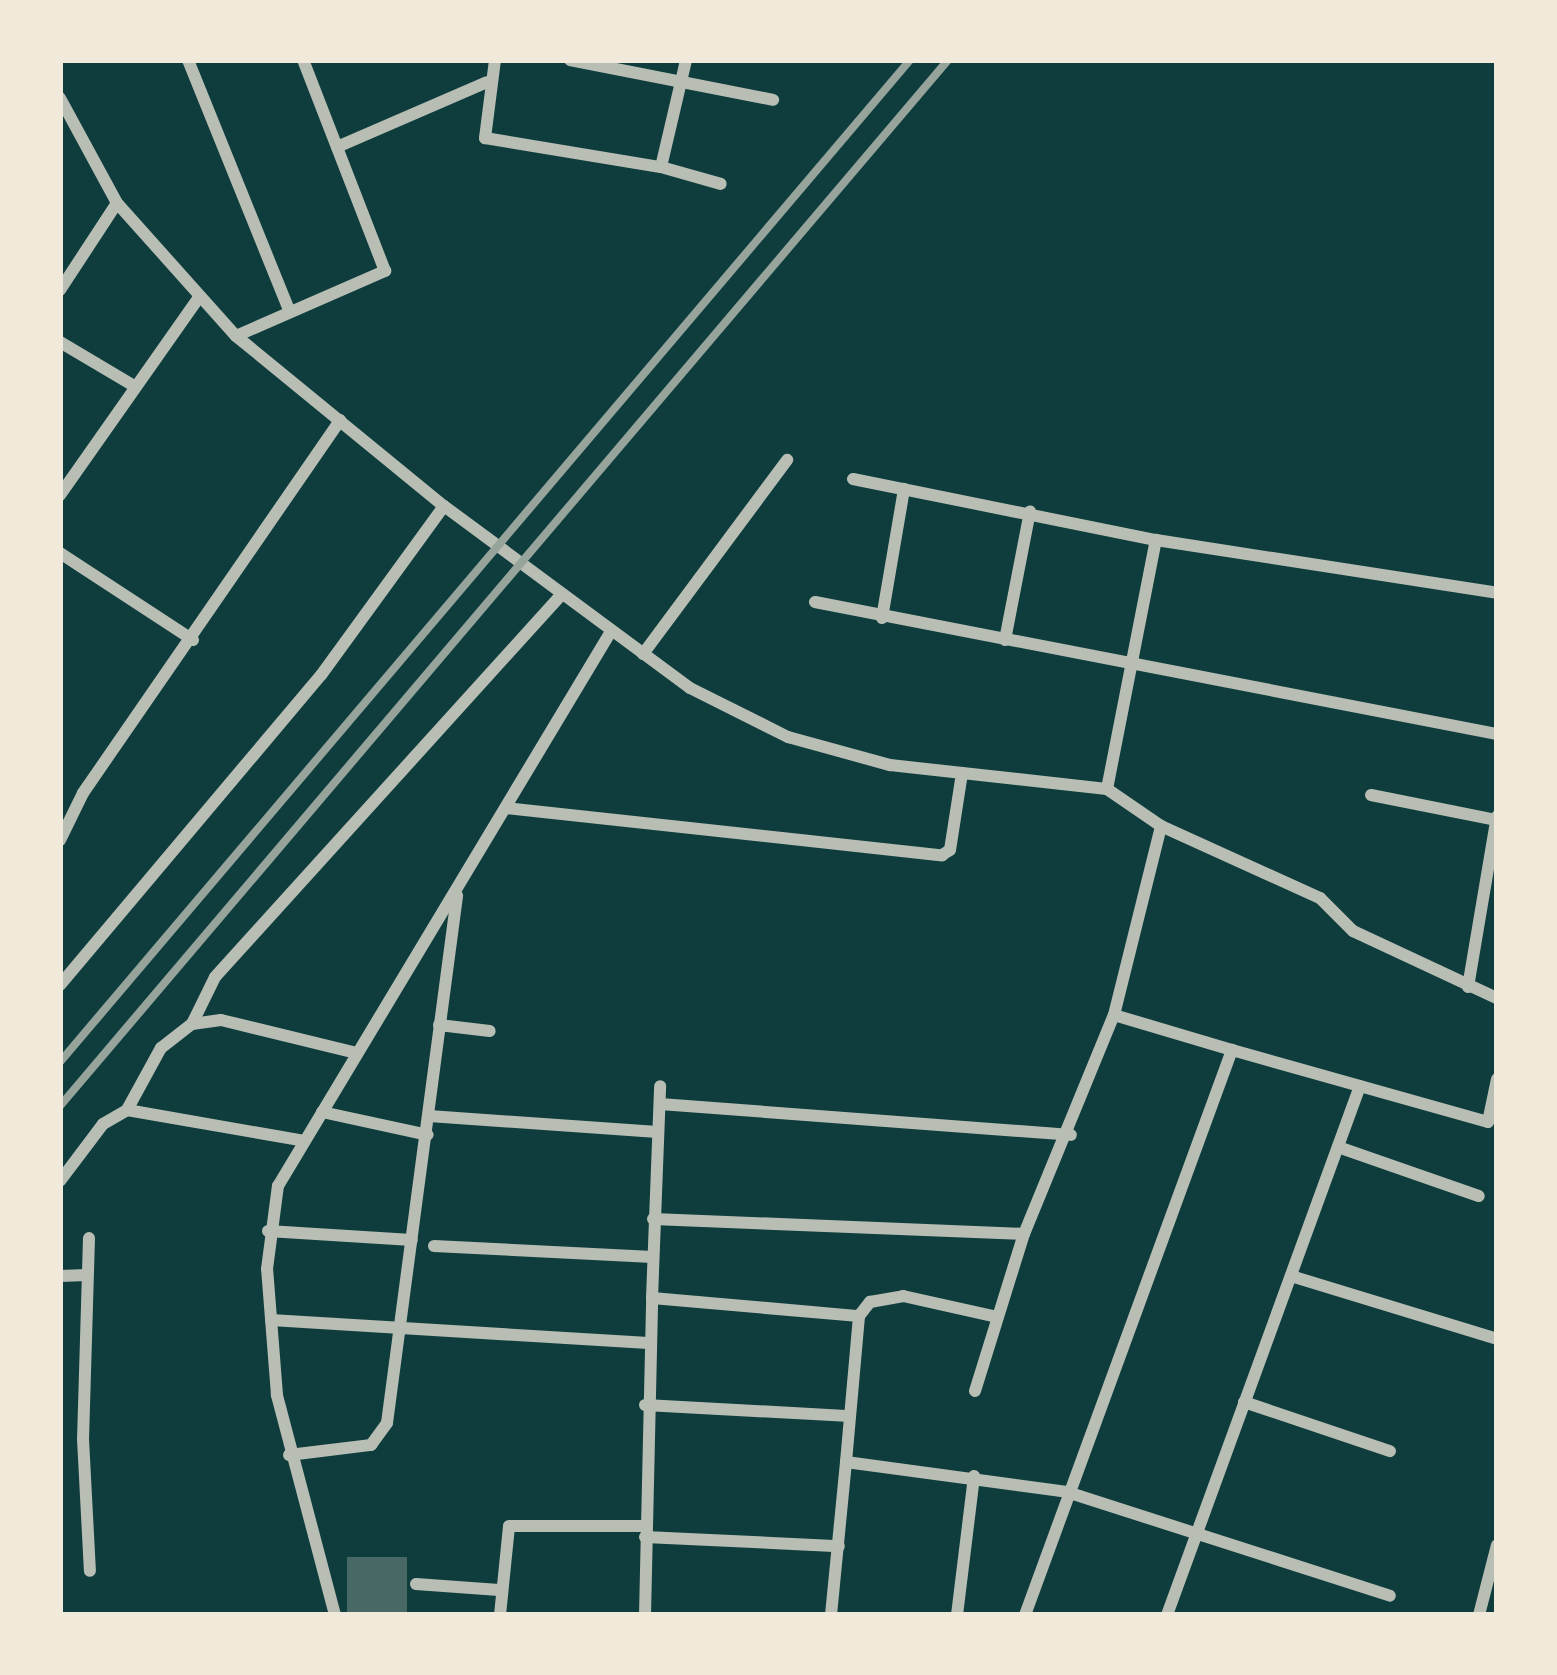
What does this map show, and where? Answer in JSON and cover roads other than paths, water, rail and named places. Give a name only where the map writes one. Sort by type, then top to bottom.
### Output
[{"type":"street","points":[[188,60],[288,308]]},
{"type":"street","points":[[236,336],[288,308],[385,271],[303,60]]},
{"type":"street","points":[[495,60],[487,82],[485,138],[661,166],[721,184]]},
{"type":"street","points":[[570,60],[773,100]]},
{"type":"street","points":[[661,166],[686,60]]},
{"type":"street","points":[[337,147],[487,82]]},
{"type":"street","points":[[60,98],[117,203],[236,336],[445,506],[690,688],[788,737],[890,765],[1108,789],[1161,826],[1319,898],[1353,931],[1497,998]]},
{"type":"street","points":[[60,290],[117,203]]},
{"type":"street","points":[[60,494],[200,296]]},
{"type":"street","points":[[60,342],[134,386]]},
{"type":"street","points":[[60,840],[83,793],[193,640],[340,420]]},
{"type":"street","points":[[643,654],[787,460]]},
{"type":"street","points":[[853,479],[1156,540],[1497,593]]},
{"type":"street","points":[[882,618],[904,489]]},
{"type":"street","points":[[60,985],[321,676],[445,506]]},
{"type":"street","points":[[1005,640],[1030,511]]},
{"type":"street","points":[[1108,789],[1156,540]]},
{"type":"street","points":[[60,553],[193,640]]},
{"type":"street","points":[[60,1181],[103,1124],[127,1110],[161,1048],[192,1024],[215,977],[557,590]]},
{"type":"street","points":[[814,602],[1497,734]]},
{"type":"street","points":[[335,1615],[290,1455],[272,1320],[268,1231],[278,1186],[610,633]]},
{"type":"street","points":[[506,808],[941,855],[950,850],[962,773]]},
{"type":"street","points":[[1371,796],[1497,818],[1468,988]]},
{"type":"street","points":[[975,1391],[1024,1234],[1071,1135],[1114,1015],[1161,826]]},
{"type":"street","points":[[290,1455],[346,1451],[381,1437],[402,1329],[458,888]]},
{"type":"street","points":[[1114,1015],[1492,1123],[1497,1079]]},
{"type":"street","points":[[192,1024],[221,1020],[356,1053]]},
{"type":"street","points":[[440,1024],[490,1031]]},
{"type":"street","points":[[1025,1615],[1232,1050]]},
{"type":"street","points":[[645,1615],[645,1405],[660,1086]]},
{"type":"street","points":[[1167,1615],[1190,1537],[1360,1086]]},
{"type":"street","points":[[660,1104],[1071,1135]]},
{"type":"street","points":[[127,1110],[304,1141]]},
{"type":"street","points":[[322,1112],[428,1135]]},
{"type":"street","points":[[429,1116],[657,1132]]},
{"type":"street","points":[[1338,1147],[1479,1196]]},
{"type":"street","points":[[653,1219],[1024,1234]]},
{"type":"street","points":[[268,1231],[412,1240]]},
{"type":"street","points":[[88,1238],[90,1571]]},
{"type":"street","points":[[434,1246],[653,1257]]},
{"type":"street","points":[[60,1276],[87,1276]]},
{"type":"street","points":[[1291,1276],[1497,1339]]},
{"type":"street","points":[[831,1615],[846,1416],[860,1316],[870,1302],[903,1296],[997,1316]]},
{"type":"street","points":[[652,1298],[860,1316]]},
{"type":"street","points":[[272,1320],[648,1343]]},
{"type":"street","points":[[1244,1402],[1390,1451]]},
{"type":"street","points":[[645,1405],[846,1416]]},
{"type":"street","points":[[846,1462],[1067,1492],[1190,1537],[1390,1596]]},
{"type":"street","points":[[957,1615],[974,1476]]},
{"type":"street","points":[[500,1615],[505,1534],[517,1522],[839,1546]]},
{"type":"street","points":[[1479,1615],[1497,1545]]},
{"type":"street","points":[[416,1584],[500,1590]]},
{"type":"railway","points":[[60,1062],[910,60]]},
{"type":"railway","points":[[60,1106],[948,60]]}]
